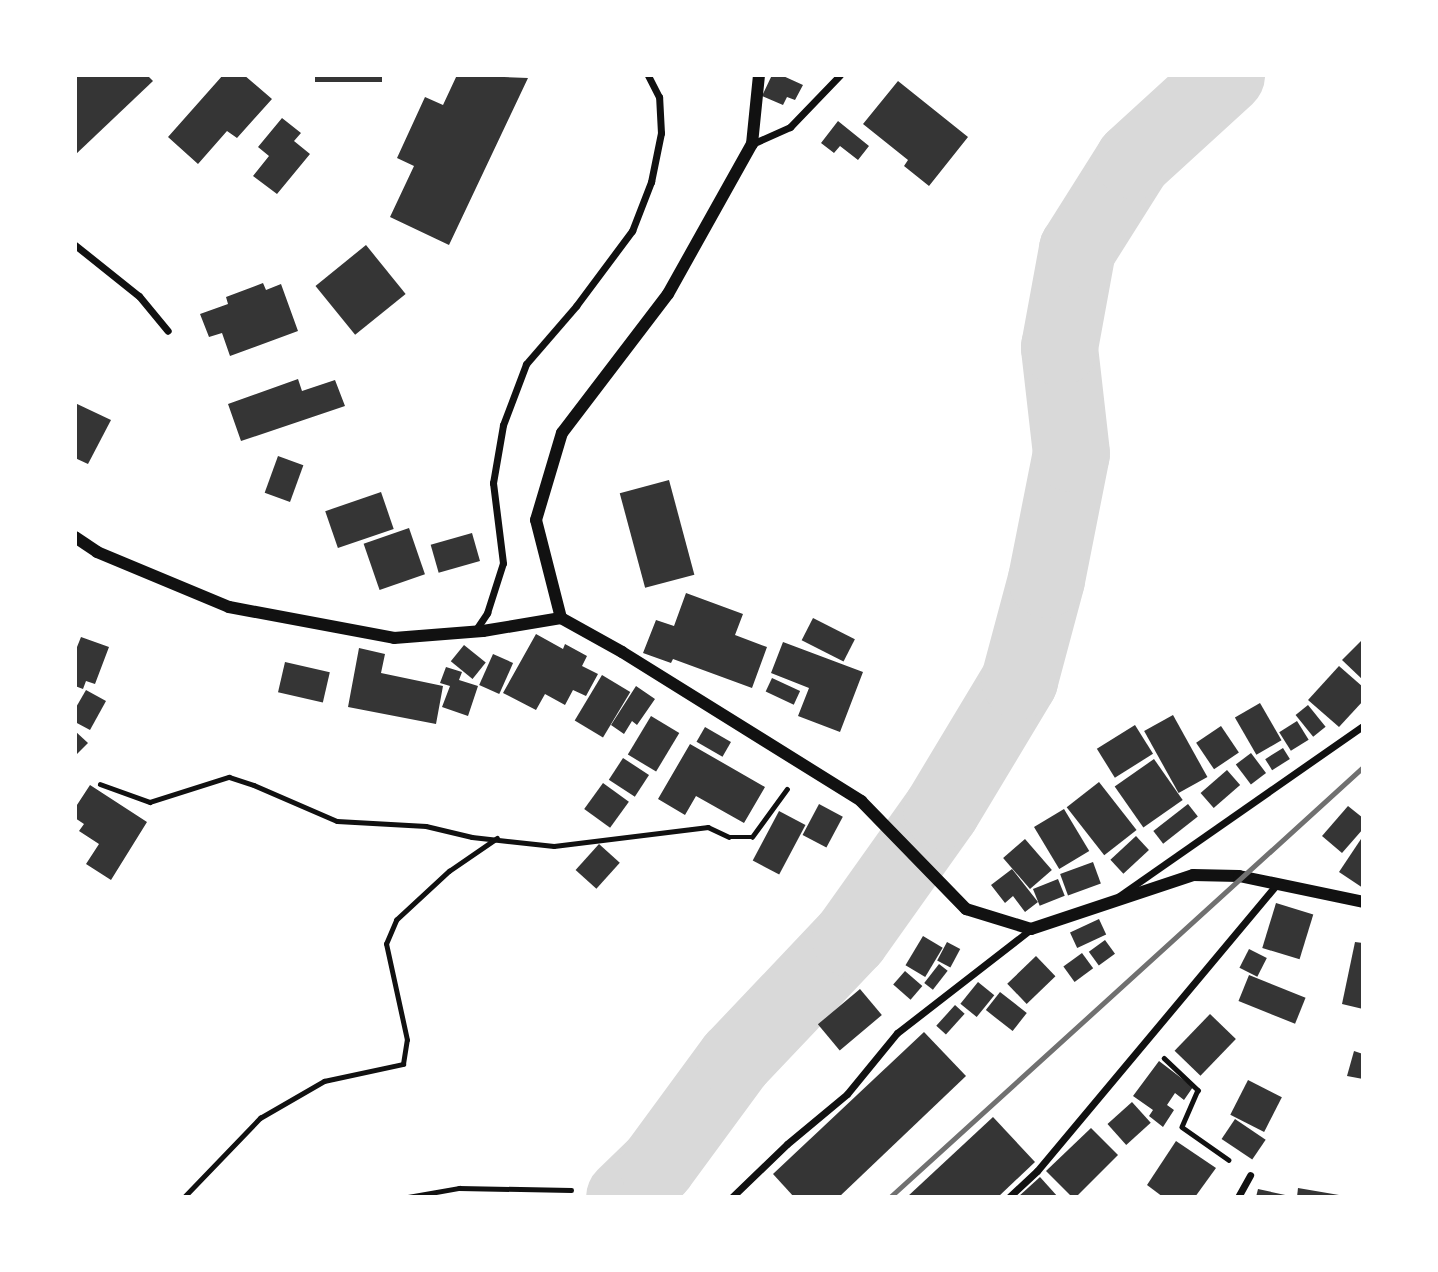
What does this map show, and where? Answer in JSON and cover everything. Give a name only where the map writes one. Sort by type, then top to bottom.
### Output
[{"type":"street","points":[[475,632],[487,613],[503,563],[493,483],[503,425],[526,364],[576,306],[632,230],[651,182],[661,133],[659,97],[648,75]]},
{"type":"street","points":[[561,618],[536,520],[562,433],[668,294],[752,144],[759,75]]},
{"type":"street","points":[[752,144],[790,127],[840,75]]},
{"type":"street","points":[[75,245],[139,296],[168,331]]},
{"type":"street","points":[[75,537],[97,552],[229,607],[394,638],[475,632],[561,618],[622,652],[861,801],[966,909],[1031,929]]},
{"type":"street","points":[[1113,900],[1363,726]]},
{"type":"street","points":[[732,1197],[787,1144],[847,1094],[897,1033],[1031,929],[1192,875],[1239,876],[1275,886],[1363,902]]},
{"type":"street","points":[[1009,1197],[1037,1171],[1144,1039],[1275,886]]},
{"type":"street","points":[[1238,1197],[1250,1175]]},
{"type":"path","points":[[100,784],[150,802],[229,777],[337,821],[426,825],[472,837],[554,846],[708,827],[729,837],[752,837],[794,781],[800,764]]},
{"type":"path","points":[[184,1197],[260,1118],[324,1081],[403,1064],[407,1040],[386,944],[397,920],[449,870],[498,838]]},
{"type":"path","points":[[1144,1039],[1198,1090],[1182,1127],[1250,1175]]},
{"type":"path","points":[[408,1197],[459,1188],[571,1189]]},
{"type":"building","points":[[75,75],[147,75],[153,81],[75,155]]},
{"type":"building","points":[[223,75],[244,75],[272,99],[237,138],[227,131],[198,164],[168,137]]},
{"type":"building","points":[[315,75],[382,75],[382,82],[315,82]]},
{"type":"building","points":[[457,75],[528,78],[449,245],[390,217],[414,166],[397,158],[425,97],[443,105]]},
{"type":"building","points":[[772,75],[781,75],[803,85],[795,100],[787,97],[783,105],[762,96]]},
{"type":"building","points":[[898,81],[968,137],[929,186],[904,166],[908,160],[863,124]]},
{"type":"building","points":[[282,118],[301,133],[294,141],[310,154],[277,194],[253,176],[269,156],[258,147]]},
{"type":"building","points":[[838,121],[869,146],[858,160],[840,146],[834,153],[821,143]]},
{"type":"building","points":[[366,245],[406,294],[355,335],[315,286]]},
{"type":"building","points":[[263,283],[266,290],[281,284],[298,331],[230,356],[222,333],[209,337],[200,314],[228,304],[226,297]]},
{"type":"building","points":[[298,379],[302,391],[335,380],[345,406],[241,441],[228,404]]},
{"type":"building","points":[[75,403],[111,420],[88,464],[75,458]]},
{"type":"building","points":[[278,456],[303,465],[290,502],[265,493]]},
{"type":"building","points":[[669,480],[694,575],[645,588],[620,493]]},
{"type":"building","points":[[381,492],[394,529],[338,548],[325,511]]},
{"type":"building","points":[[409,528],[425,574],[380,590],[364,544]]},
{"type":"building","points":[[472,533],[480,561],[439,573],[431,545]]},
{"type":"building","points":[[686,593],[743,614],[735,635],[767,647],[752,688],[673,659],[671,663],[643,653],[656,620],[674,626]]},
{"type":"building","points":[[813,618],[855,639],[844,662],[802,640]]},
{"type":"building","points":[[536,634],[563,649],[565,644],[587,656],[582,666],[598,674],[586,696],[573,690],[565,705],[545,694],[536,710],[503,693]]},
{"type":"building","points":[[81,637],[109,647],[95,684],[86,681],[83,689],[75,686],[75,652]]},
{"type":"building","points":[[1363,639],[1363,680],[1342,660]]},
{"type":"building","points":[[783,642],[863,672],[840,732],[798,716],[809,688],[771,673]]},
{"type":"building","points":[[464,645],[486,663],[473,679],[451,661]]},
{"type":"building","points":[[359,648],[385,654],[381,673],[443,686],[436,724],[348,707]]},
{"type":"building","points":[[493,654],[513,663],[499,694],[479,685]]},
{"type":"building","points":[[285,662],[330,672],[323,703],[278,692]]},
{"type":"building","points":[[1339,666],[1363,687],[1363,701],[1339,727],[1308,700]]},
{"type":"building","points":[[446,667],[462,672],[459,680],[478,686],[468,716],[442,707],[450,686],[440,683]]},
{"type":"building","points":[[602,675],[630,692],[603,737],[575,720]]},
{"type":"building","points":[[772,678],[800,691],[794,705],[766,692]]},
{"type":"building","points":[[636,686],[655,699],[637,725],[632,721],[624,734],[611,725]]},
{"type":"building","points":[[86,690],[106,701],[90,730],[75,722],[75,709]]},
{"type":"building","points":[[1260,703],[1282,740],[1256,755],[1235,718]]},
{"type":"building","points":[[1308,705],[1326,727],[1313,737],[1296,715]]},
{"type":"building","points":[[1173,715],[1207,777],[1179,793],[1144,731]]},
{"type":"building","points":[[651,716],[679,733],[656,772],[628,755]]},
{"type":"building","points":[[1297,721],[1309,740],[1291,751],[1279,732]]},
{"type":"building","points":[[1135,725],[1153,754],[1115,778],[1097,749]]},
{"type":"building","points":[[1221,726],[1239,753],[1214,769],[1196,743]]},
{"type":"building","points":[[705,727],[731,742],[722,757],[696,742]]},
{"type":"building","points":[[75,731],[88,743],[77,754],[75,752]]},
{"type":"building","points":[[690,744],[765,787],[744,823],[696,796],[685,815],[658,799]]},
{"type":"building","points":[[1283,748],[1290,759],[1272,770],[1265,759]]},
{"type":"building","points":[[1251,753],[1266,773],[1251,784],[1236,764]]},
{"type":"building","points":[[623,758],[649,775],[635,797],[609,780]]},
{"type":"building","points":[[1154,759],[1183,800],[1143,827],[1115,787]]},
{"type":"building","points":[[1227,770],[1240,785],[1214,808],[1201,793]]},
{"type":"building","points":[[1099,782],[1137,830],[1104,855],[1067,807]]},
{"type":"building","points":[[603,783],[629,802],[610,828],[584,809]]},
{"type":"building","points":[[90,785],[147,822],[111,880],[86,864],[99,844],[79,831],[84,824],[75,818],[75,808]]},
{"type":"building","points":[[819,804],[843,817],[826,848],[803,835]]},
{"type":"building","points":[[1188,804],[1198,817],[1163,844],[1153,831]]},
{"type":"building","points":[[1348,806],[1363,818],[1363,829],[1342,853],[1322,836]]},
{"type":"building","points":[[1064,809],[1089,851],[1059,869],[1034,827]]},
{"type":"building","points":[[779,811],[805,825],[779,875],[753,860]]},
{"type":"building","points":[[1136,836],[1149,850],[1123,874],[1110,860]]},
{"type":"building","points":[[1363,836],[1363,888],[1339,872]]},
{"type":"building","points":[[1025,839],[1052,870],[1030,889],[1003,858]]},
{"type":"building","points":[[599,844],[620,863],[596,889],[576,870]]},
{"type":"building","points":[[1093,862],[1101,884],[1068,896],[1060,874]]},
{"type":"building","points":[[1012,869],[1038,902],[1025,912],[1013,896],[1005,903],[991,885]]},
{"type":"building","points":[[1058,879],[1065,896],[1040,906],[1033,889]]},
{"type":"building","points":[[1276,903],[1313,914],[1300,959],[1262,948]]},
{"type":"building","points":[[1099,919],[1106,934],[1077,948],[1070,933]]},
{"type":"building","points":[[923,936],[943,948],[925,977],[905,965]]},
{"type":"building","points":[[1105,940],[1115,954],[1099,966],[1089,952]]},
{"type":"building","points":[[947,942],[960,949],[950,968],[937,961]]},
{"type":"building","points":[[1355,942],[1363,943],[1363,1009],[1342,1004]]},
{"type":"building","points":[[1249,949],[1267,958],[1257,977],[1239,968]]},
{"type":"building","points":[[1082,953],[1093,968],[1075,982],[1063,967]]},
{"type":"building","points":[[1036,956],[1055,976],[1027,1004],[1007,984]]},
{"type":"building","points":[[939,964],[948,971],[933,990],[924,983]]},
{"type":"building","points":[[905,971],[922,986],[911,1000],[893,985]]},
{"type":"building","points":[[1249,975],[1306,998],[1295,1024],[1239,1001]]},
{"type":"building","points":[[978,982],[994,995],[977,1017],[960,1004]]},
{"type":"building","points":[[860,989],[882,1015],[840,1050],[818,1024]]},
{"type":"building","points":[[1000,992],[1027,1013],[1013,1031],[986,1010]]},
{"type":"building","points":[[955,1005],[965,1014],[946,1035],[936,1026]]},
{"type":"building","points":[[1210,1014],[1236,1039],[1200,1076],[1175,1051]]},
{"type":"building","points":[[924,1032],[966,1076],[839,1197],[794,1197],[773,1174]]},
{"type":"building","points":[[1354,1051],[1363,1054],[1363,1079],[1347,1076]]},
{"type":"building","points":[[1159,1061],[1193,1087],[1184,1100],[1175,1093],[1167,1105],[1174,1110],[1163,1127],[1149,1116],[1153,1110],[1133,1096]]},
{"type":"building","points":[[1248,1080],[1282,1097],[1264,1132],[1230,1115]]},
{"type":"building","points":[[1132,1102],[1151,1123],[1126,1145],[1107,1124]]},
{"type":"building","points":[[993,1117],[1035,1162],[998,1197],[907,1197]]},
{"type":"building","points":[[1235,1119],[1266,1140],[1252,1160],[1222,1139]]},
{"type":"building","points":[[1091,1128],[1118,1155],[1076,1197],[1072,1197],[1046,1171]]},
{"type":"building","points":[[1176,1141],[1216,1168],[1195,1197],[1163,1197],[1147,1185]]},
{"type":"building","points":[[1040,1177],[1058,1197],[1018,1197]]},
{"type":"building","points":[[1298,1188],[1339,1195],[1339,1197],[1297,1197]]},
{"type":"building","points":[[1258,1189],[1290,1196],[1290,1197],[1256,1197]]},
{"type":"waterway","points":[[624,1197],[657,1165],[735,1059],[850,938],[941,810],[1019,680],[1046,579],[1071,453],[1059,347],[1077,249],[1133,160],[1226,75]]},
{"type":"railway","points":[[890,1197],[1363,767]]}]
